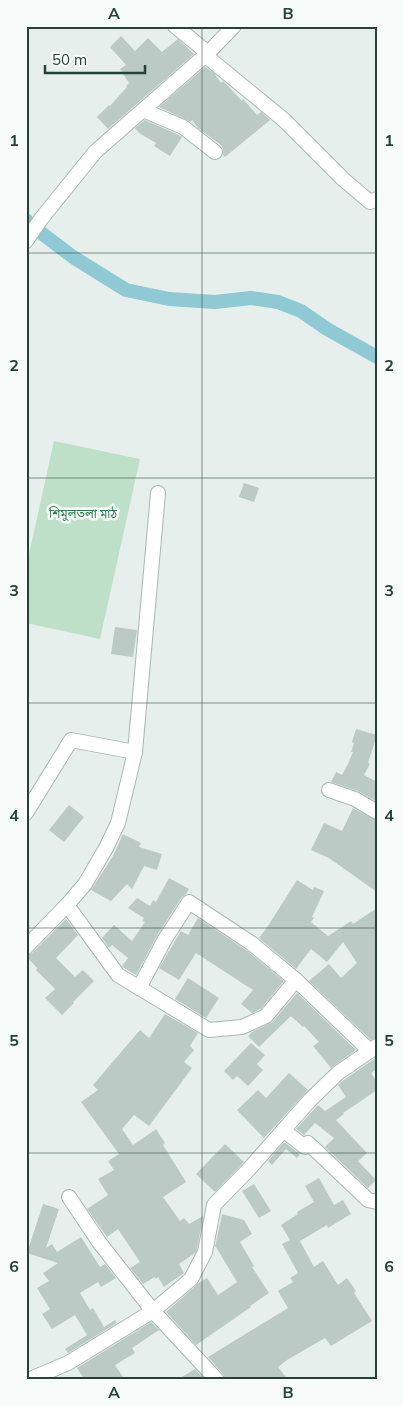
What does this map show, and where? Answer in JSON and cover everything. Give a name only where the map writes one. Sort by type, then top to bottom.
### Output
[{"type":"street","points":[[175,26],[284,120],[343,179],[370,202],[377,199]]},
{"type":"street","points":[[26,241],[41,219],[95,152],[207,54],[234,26]]},
{"type":"street","points":[[143,110],[183,127],[215,152]]},
{"type":"street","points":[[26,947],[85,884],[118,823],[136,752],[158,493]]},
{"type":"street","points":[[26,813],[71,740],[136,752]]},
{"type":"street","points":[[329,790],[355,799],[377,812]]},
{"type":"street","points":[[28,1380],[68,1363],[153,1311],[191,1279],[205,1252],[214,1205],[249,1169],[310,1100],[338,1073],[373,1048],[251,943],[189,902],[165,939],[139,988]]},
{"type":"street","points":[[67,905],[118,975],[209,1030],[242,1027],[266,1016],[296,980]]},
{"type":"street","points":[[283,1130],[305,1147],[308,1143],[368,1200],[377,1202]]},
{"type":"street","points":[[69,1197],[99,1242],[153,1311],[216,1380]]},
{"type":"green space","name":"শিমুলতলা মাঠ","points":[[54,441],[140,459],[100,639],[26,623],[26,568]]},
{"type":"building","points":[[121,36],[135,51],[148,38],[162,52],[178,39],[194,54],[108,129],[97,117],[110,106],[129,83],[120,69],[126,65],[110,47]]},
{"type":"building","points":[[205,67],[214,73],[221,83],[223,81],[242,101],[243,99],[257,115],[261,112],[270,120],[225,157],[221,145],[198,128],[192,120],[191,122],[159,107]]},
{"type":"building","points":[[145,120],[182,137],[170,156],[154,146],[156,143],[139,133],[135,128]]},
{"type":"building","points":[[244,483],[259,488],[254,502],[239,497]]},
{"type":"building","points":[[115,627],[137,630],[133,657],[111,654]]},
{"type":"building","points":[[356,729],[377,735],[368,763],[370,764],[364,775],[377,782],[377,802],[358,791],[331,782],[336,772],[342,775],[348,764],[353,752],[351,752],[354,743],[352,742]]},
{"type":"building","points":[[69,805],[84,817],[64,842],[49,830]]},
{"type":"building","points":[[353,808],[377,821],[377,892],[329,858],[311,850],[324,823],[342,831]]},
{"type":"building","points":[[123,834],[141,843],[139,847],[162,854],[157,870],[144,866],[132,889],[127,884],[111,901],[91,890],[113,856]]},
{"type":"building","points":[[169,878],[189,889],[158,934],[136,975],[122,966],[128,958],[112,945],[109,948],[102,938],[114,925],[132,941],[145,922],[142,921],[144,918],[128,908],[137,898],[150,906],[153,900],[156,902]]},
{"type":"building","points":[[297,880],[313,890],[314,887],[324,891],[311,922],[328,936],[351,921],[353,924],[377,908],[377,1037],[371,1040],[309,981],[329,964],[341,978],[357,963],[343,942],[327,962],[311,949],[296,969],[259,938]]},
{"type":"building","points":[[198,918],[246,950],[284,981],[261,1009],[252,1013],[241,1004],[253,990],[196,953],[179,980],[159,968],[181,931],[188,935]]},
{"type":"building","points":[[66,919],[78,935],[56,958],[75,977],[83,970],[94,981],[62,1015],[45,998],[55,989],[36,970],[37,968],[26,956],[32,953]]},
{"type":"building","points":[[188,978],[219,998],[206,1018],[175,999]]},
{"type":"building","points":[[297,993],[356,1050],[331,1068],[313,1046],[319,1042],[304,1026],[291,1016],[259,1047],[248,1036],[272,1022]]},
{"type":"building","points":[[165,1014],[198,1033],[190,1046],[194,1050],[184,1062],[192,1068],[149,1126],[134,1115],[122,1129],[133,1145],[156,1129],[165,1143],[163,1145],[186,1182],[163,1197],[180,1221],[184,1218],[189,1224],[203,1216],[195,1253],[179,1264],[184,1273],[164,1287],[158,1277],[143,1284],[130,1268],[140,1262],[118,1229],[107,1237],[87,1209],[108,1195],[98,1179],[114,1170],[108,1161],[119,1154],[81,1102],[98,1090],[93,1085],[140,1030],[149,1038]]},
{"type":"building","points":[[251,1043],[265,1055],[257,1064],[263,1070],[248,1086],[237,1076],[233,1080],[224,1071]]},
{"type":"building","points":[[377,1057],[377,1069],[371,1073],[377,1082],[377,1090],[343,1113],[336,1120],[367,1153],[358,1161],[376,1180],[368,1188],[325,1147],[334,1138],[315,1123],[304,1135],[296,1129],[318,1105],[325,1111],[346,1097],[338,1085]]},
{"type":"building","points":[[289,1073],[308,1090],[264,1138],[237,1110],[258,1090],[266,1098]]},
{"type":"building","points":[[284,1142],[300,1154],[297,1158],[286,1149],[272,1165],[268,1161]]},
{"type":"building","points":[[225,1144],[244,1162],[215,1192],[196,1174]]},
{"type":"building","points":[[319,1178],[334,1205],[343,1200],[351,1214],[328,1228],[327,1225],[300,1241],[314,1267],[323,1261],[338,1285],[347,1278],[372,1321],[331,1346],[325,1338],[287,1360],[278,1367],[288,1380],[226,1380],[208,1357],[288,1308],[278,1291],[293,1282],[290,1278],[298,1273],[282,1244],[290,1240],[281,1225],[298,1214],[297,1212],[314,1202],[305,1186]]},
{"type":"building","points":[[254,1184],[271,1211],[259,1218],[242,1191]]},
{"type":"building","points":[[43,1204],[59,1209],[46,1248],[52,1244],[57,1252],[81,1237],[100,1267],[105,1264],[116,1278],[101,1287],[98,1282],[80,1293],[90,1310],[93,1308],[104,1327],[115,1320],[117,1323],[68,1353],[65,1349],[87,1335],[75,1315],[52,1329],[42,1314],[50,1309],[37,1288],[49,1281],[43,1273],[58,1263],[27,1253]]},
{"type":"building","points":[[222,1214],[244,1220],[252,1234],[240,1242],[254,1266],[252,1267],[269,1293],[196,1345],[166,1312],[207,1278],[218,1295],[237,1282],[215,1247]]},
{"type":"building","points":[[151,1322],[159,1330],[132,1348],[135,1353],[115,1365],[125,1380],[85,1380],[77,1368]]},
{"type":"building","points":[[195,1369],[205,1380],[177,1380]]},
{"type":"waterway","points":[[26,220],[29,223]]},
{"type":"waterway","points":[[40,232],[73,257],[126,290],[169,299],[215,302],[251,298],[278,302],[301,311],[327,329],[377,357]]}]
